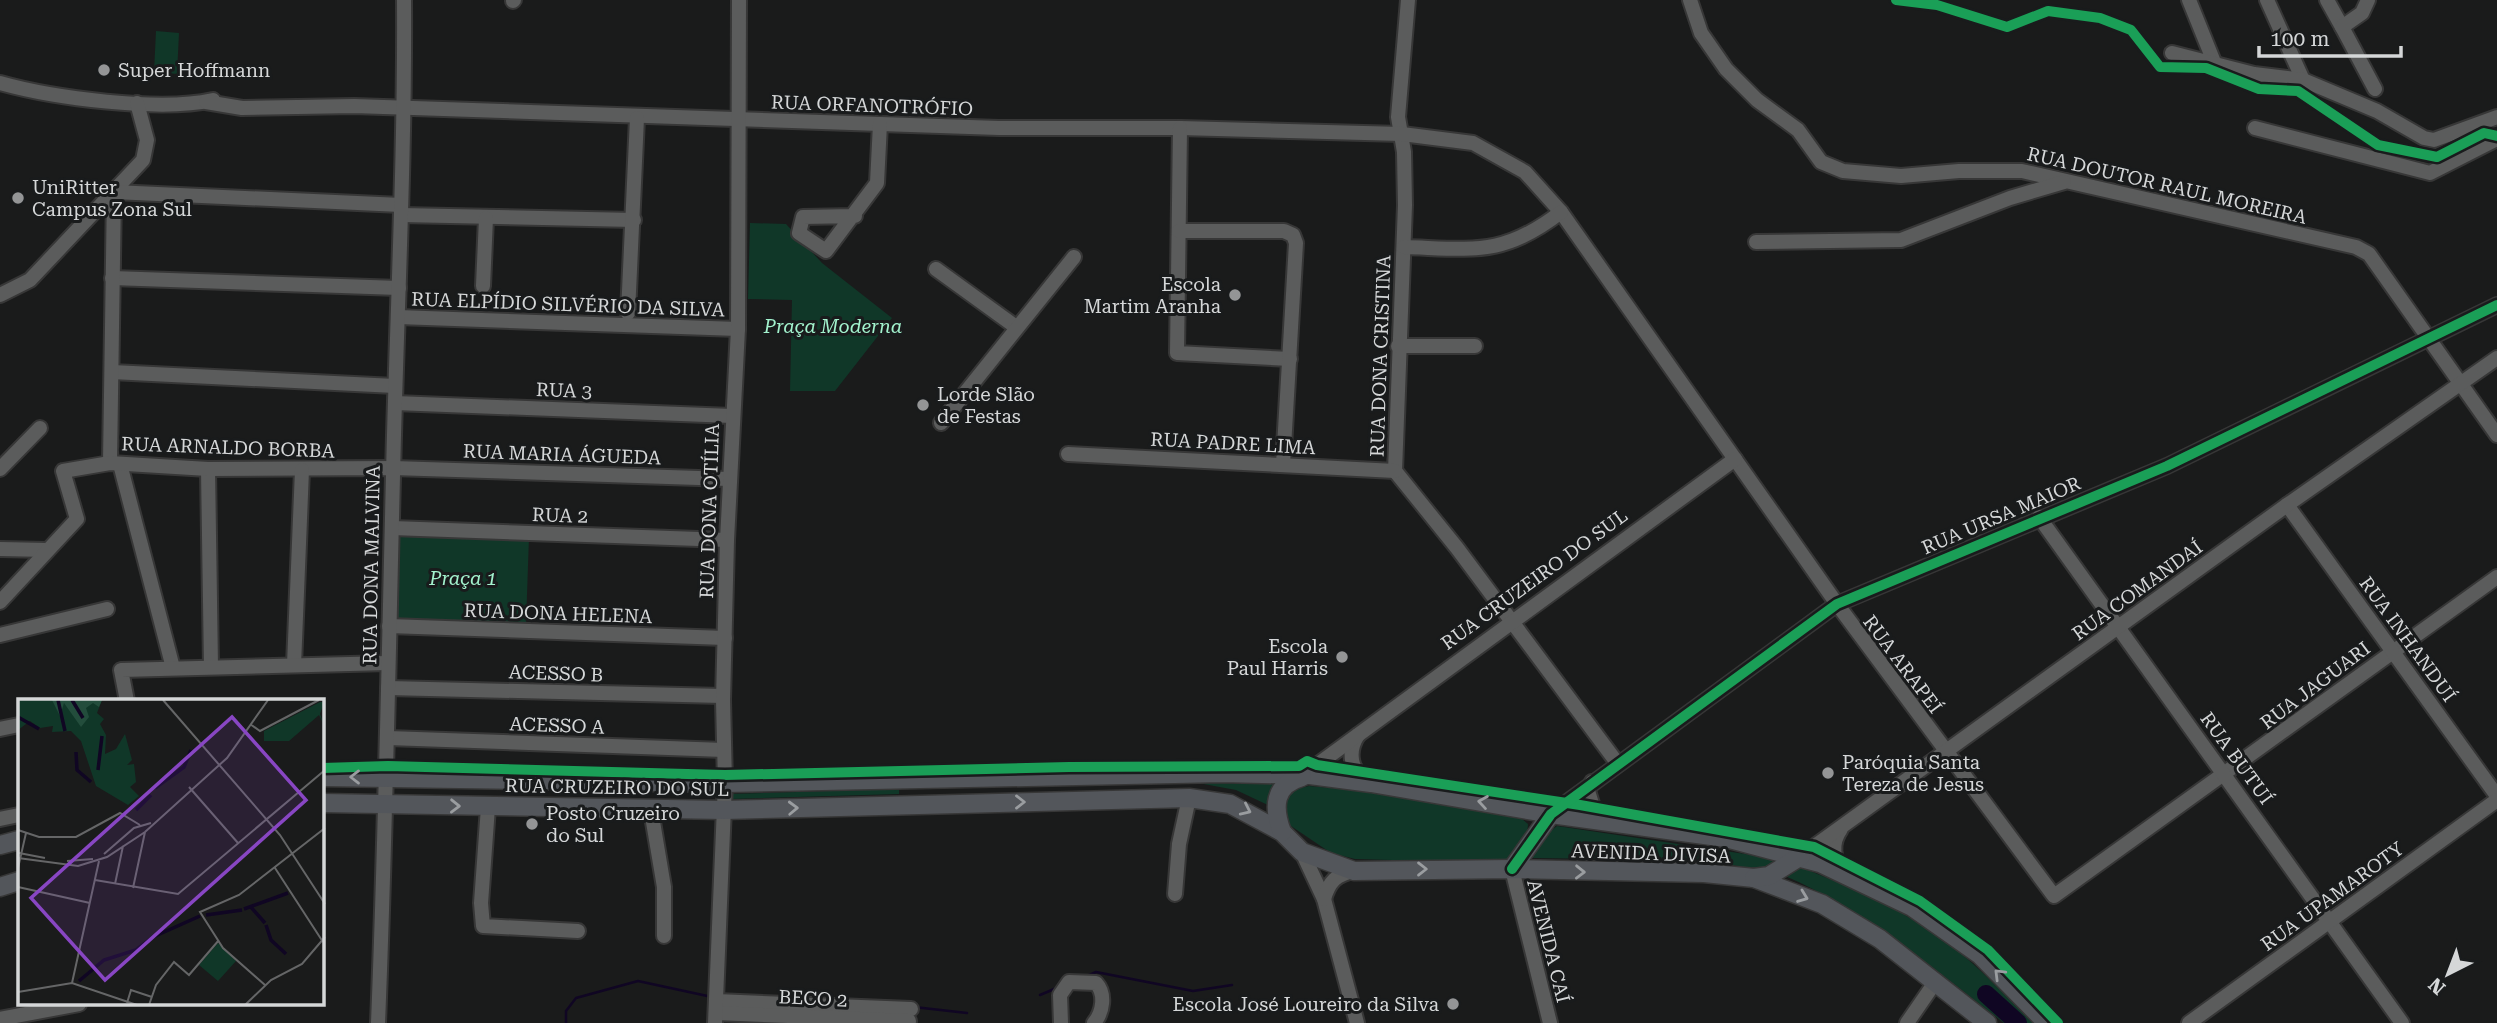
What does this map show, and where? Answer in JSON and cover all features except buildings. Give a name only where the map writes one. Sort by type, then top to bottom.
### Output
[{"type":"main road","name":"RUA CRUZEIRO DO SUL","points":[[324,778],[725,783],[1223,773],[1310,775]]},
{"type":"main road","name":"AVENIDA DIVISA","points":[[1310,775],[1551,814],[1609,819],[1726,838],[1801,856],[1845,872],[1912,907],[1984,952],[2047,1023]]},
{"type":"main road","points":[[1282,832],[1275,808],[1276,799],[1290,781],[1310,775]]},
{"type":"main road","name":"RUA CRUZEIRO DO SUL","points":[[324,803],[724,810],[1189,798],[1230,803],[1282,832]]},
{"type":"main road","points":[[1511,869],[1551,814]]},
{"type":"main road","name":"AVENIDA DIVISA","points":[[1282,832],[1302,852],[1354,871],[1511,869],[1704,873],[1754,878],[1822,904],[1880,939],[1987,1023]]},
{"type":"main road","points":[[1754,878],[1769,876],[1801,856]]},
{"type":"main road","points":[[0,887],[18,881]]},
{"type":"street","name":"RUA DONA MALVINA","points":[[378,1023],[388,777],[395,386],[405,109],[404,0]]},
{"type":"street","name":"RUA DONA OTÍLIA","points":[[716,1012],[725,783],[723,696],[727,540],[737,330],[739,0]]},
{"type":"street","name":"RUA DONA CRISTINA","points":[[1408,0],[1398,117],[1402,134],[1404,247],[1395,471],[1513,622],[1618,764]]},
{"type":"street","name":"RUA DOUTOR RAUL MOREIRA","points":[[1690,0],[1701,33],[1726,69],[1757,100],[1798,130],[1821,162],[1843,171],[1901,176],[1959,171],[2022,171],[2356,247],[2369,254],[2497,435]]},
{"type":"street","points":[[2189,0],[2214,62]]},
{"type":"street","points":[[2267,0],[2303,80]]},
{"type":"street","points":[[2327,0],[2375,89]]},
{"type":"street","points":[[2342,27],[2362,13],[2368,0]]},
{"type":"street","points":[[2172,53],[2254,74],[2303,80],[2377,111],[2424,138],[2434,140],[2497,117]]},
{"type":"street","name":"RUA ORFANOTRÓFIO","points":[[0,83],[39,94],[137,103],[206,102],[223,98],[329,100],[342,106],[637,118],[999,128],[1180,128],[1402,134]]},
{"type":"street","points":[[0,295],[30,280],[143,160],[147,140],[137,103]]},
{"type":"street","points":[[628,313],[637,118]]},
{"type":"street","points":[[855,216],[877,183],[880,124]]},
{"type":"street","points":[[1180,128],[1177,353],[1290,359]]},
{"type":"street","points":[[2255,128],[2430,173],[2493,141]]},
{"type":"street","name":"RUA ARAPEÍ","points":[[1402,134],[1473,143],[1525,172],[1561,212],[1836,604],[2054,896]]},
{"type":"street","points":[[1756,242],[1901,240],[2010,198],[2069,180]]},
{"type":"street","points":[[114,192],[486,218],[634,220]]},
{"type":"street","points":[[114,192],[112,372],[115,463],[173,668]]},
{"type":"street","points":[[1404,247],[1491,249],[1535,232],[1561,212]]},
{"type":"street","points":[[483,286],[486,218]]},
{"type":"street","points":[[1180,231],[1284,231],[1293,235],[1296,243],[1283,464]]},
{"type":"street","points":[[941,423],[1074,257]]},
{"type":"street","points":[[936,269],[1016,327]]},
{"type":"street","points":[[113,278],[398,288]]},
{"type":"street","name":"RUA URSA MAIOR","points":[[1551,814],[1836,604],[2039,517],[2167,466],[2497,305]]},
{"type":"street","name":"RUA ELPÍDIO SILVÉRIO DA SILVA","points":[[398,317],[737,330]]},
{"type":"street","points":[[1398,345],[1475,346]]},
{"type":"street","name":"RUA COMANDAÍ","points":[[1801,856],[2287,505],[2497,358]]},
{"type":"street","points":[[112,372],[395,386]]},
{"type":"street","name":"RUA 3","points":[[395,403],[732,416]]},
{"type":"street","points":[[0,469],[40,428]]},
{"type":"street","name":"RUA PADRE LIMA","points":[[1068,454],[1395,471]]},
{"type":"street","name":"RUA CRUZEIRO DO SUL","points":[[1310,775],[1317,765],[1735,459]]},
{"type":"street","name":"RUA ARNALDO BORBA","points":[[47,550],[77,519],[63,471],[115,463],[208,469],[393,468]]},
{"type":"street","name":"RUA MARIA ÁGUEDA","points":[[393,468],[729,479]]},
{"type":"street","points":[[208,469],[211,667]]},
{"type":"street","points":[[294,666],[302,470]]},
{"type":"street","name":"RUA INHANDUÍ","points":[[2287,505],[2497,798]]},
{"type":"street","name":"RUA BUTUÍ","points":[[2039,517],[2402,1023]]},
{"type":"street","name":"RUA 2","points":[[392,528],[727,540]]},
{"type":"street","points":[[0,549],[47,550]]},
{"type":"street","points":[[0,602],[47,550]]},
{"type":"street","name":"RUA JAGUARI","points":[[2054,896],[2225,776],[2497,577]]},
{"type":"street","points":[[0,635],[107,609]]},
{"type":"street","name":"RUA DONA HELENA","points":[[389,626],[725,638]]},
{"type":"street","points":[[126,699],[121,670],[388,663]]},
{"type":"street","name":"ACESSO B","points":[[388,688],[723,696]]},
{"type":"street","points":[[0,729],[18,725]]},
{"type":"street","points":[[1359,734],[1351,751],[1351,761],[1362,779],[1371,783]]},
{"type":"street","name":"ACESSO A","points":[[388,738],[724,750]]},
{"type":"street","points":[[1592,782],[1589,798],[1593,807],[1609,819]]},
{"type":"street","points":[[1175,894],[1179,844],[1189,798]]},
{"type":"street","name":"RUA UPAMAROTY","points":[[2189,1023],[2497,798]]},
{"type":"street","points":[[488,807],[481,903],[483,926],[578,931]]},
{"type":"street","points":[[650,810],[664,887],[664,936]]},
{"type":"street","points":[[0,819],[18,815]]},
{"type":"street","points":[[1844,825],[1834,844],[1834,855],[1845,872]]},
{"type":"street","points":[[1302,852],[1324,899],[1357,1023]]},
{"type":"street","name":"AVENIDA CAÍ","points":[[1511,869],[1550,1023]]},
{"type":"street","points":[[1324,899],[1327,888],[1338,875],[1354,871]]},
{"type":"street","points":[[1908,1023],[1936,981]]},
{"type":"street","points":[[1061,1023],[1060,995],[1069,982],[1096,983],[1100,987],[1103,994],[1100,1015],[1094,1023]]},
{"type":"street","points":[[0,1019],[68,1006]]},
{"type":"street","name":"BECO 2","points":[[716,1012],[910,1015]]},
{"type":"green space","points":[[156,31],[179,33],[177,74],[154,72]]},
{"type":"green space","name":"Praça Moderna","points":[[750,223],[786,224],[822,263],[892,318],[835,391],[790,391],[792,300],[748,299]]},
{"type":"green space","name":"Praça 1","points":[[400,531],[529,537],[526,624],[396,619]]},
{"type":"green space","points":[[1198,783],[1278,784],[1270,806],[1236,790]]},
{"type":"green space","points":[[1309,786],[1376,792],[1522,819],[1528,824],[1526,835],[1520,846],[1502,863],[1355,859],[1331,853],[1285,822],[1284,808],[1287,797],[1295,790]]},
{"type":"green space","points":[[899,789],[899,794],[731,799],[731,794]]},
{"type":"green space","points":[[1557,826],[1772,858],[1775,861],[1774,865],[1759,870],[1706,860],[1530,858],[1546,835]]},
{"type":"green space","points":[[1800,867],[1868,896],[1933,932],[1972,963],[2033,1023],[2025,1023],[1986,989],[1982,997],[2012,1023],[2004,1023],[1899,942],[1844,906],[1785,876]]},
{"type":"waterway","points":[[1896,0],[1937,5],[2007,27],[2048,11],[2100,18],[2131,30],[2160,67],[2204,68]]},
{"type":"waterway","points":[[2210,70],[2259,89],[2298,91],[2378,145],[2437,157],[2484,133],[2491,135]]},
{"type":"waterway","points":[[1085,977],[1096,972],[1193,991],[1232,985]]},
{"type":"waterway","points":[[566,1023],[566,1011],[576,998],[638,981],[712,997]]},
{"type":"waterway","points":[[1040,995],[1059,987]]},
{"type":"waterway","points":[[1986,994],[2018,1023]]},
{"type":"waterway","points":[[914,1007],[967,1013]]},
{"type":"cycle path","points":[[1896,0],[1937,5],[2007,27],[2048,11],[2100,18],[2131,30],[2160,67],[2206,68],[2259,89],[2298,91],[2378,145],[2437,157],[2484,133],[2497,136]]},
{"type":"cycle path","points":[[1512,869],[1551,814],[1837,604],[2167,466],[2497,305]]},
{"type":"cycle path","points":[[324,768],[388,766],[725,775],[1069,767],[1299,766],[1307,761],[1317,765],[1580,805],[1814,847],[1920,901],[1988,950],[2058,1023]]},
{"type":"place","name":"Super Hoffmann","points":[[104,70]]},
{"type":"place","name":"UniRitter Campus Zona Sul","points":[[18,198]]},
{"type":"place","name":"Escola Martim Aranha","points":[[1235,295]]},
{"type":"place","name":"Lorde Slão de Festas","points":[[923,405]]},
{"type":"place","name":"Escola Paul Harris","points":[[1342,657]]},
{"type":"place","name":"Paróquia Santa Tereza de Jesus","points":[[1828,773]]},
{"type":"place","name":"Posto Cruzeiro do Sul","points":[[532,824]]},
{"type":"place","name":"Escola José Loureiro da Silva","points":[[1453,1004]]}]
